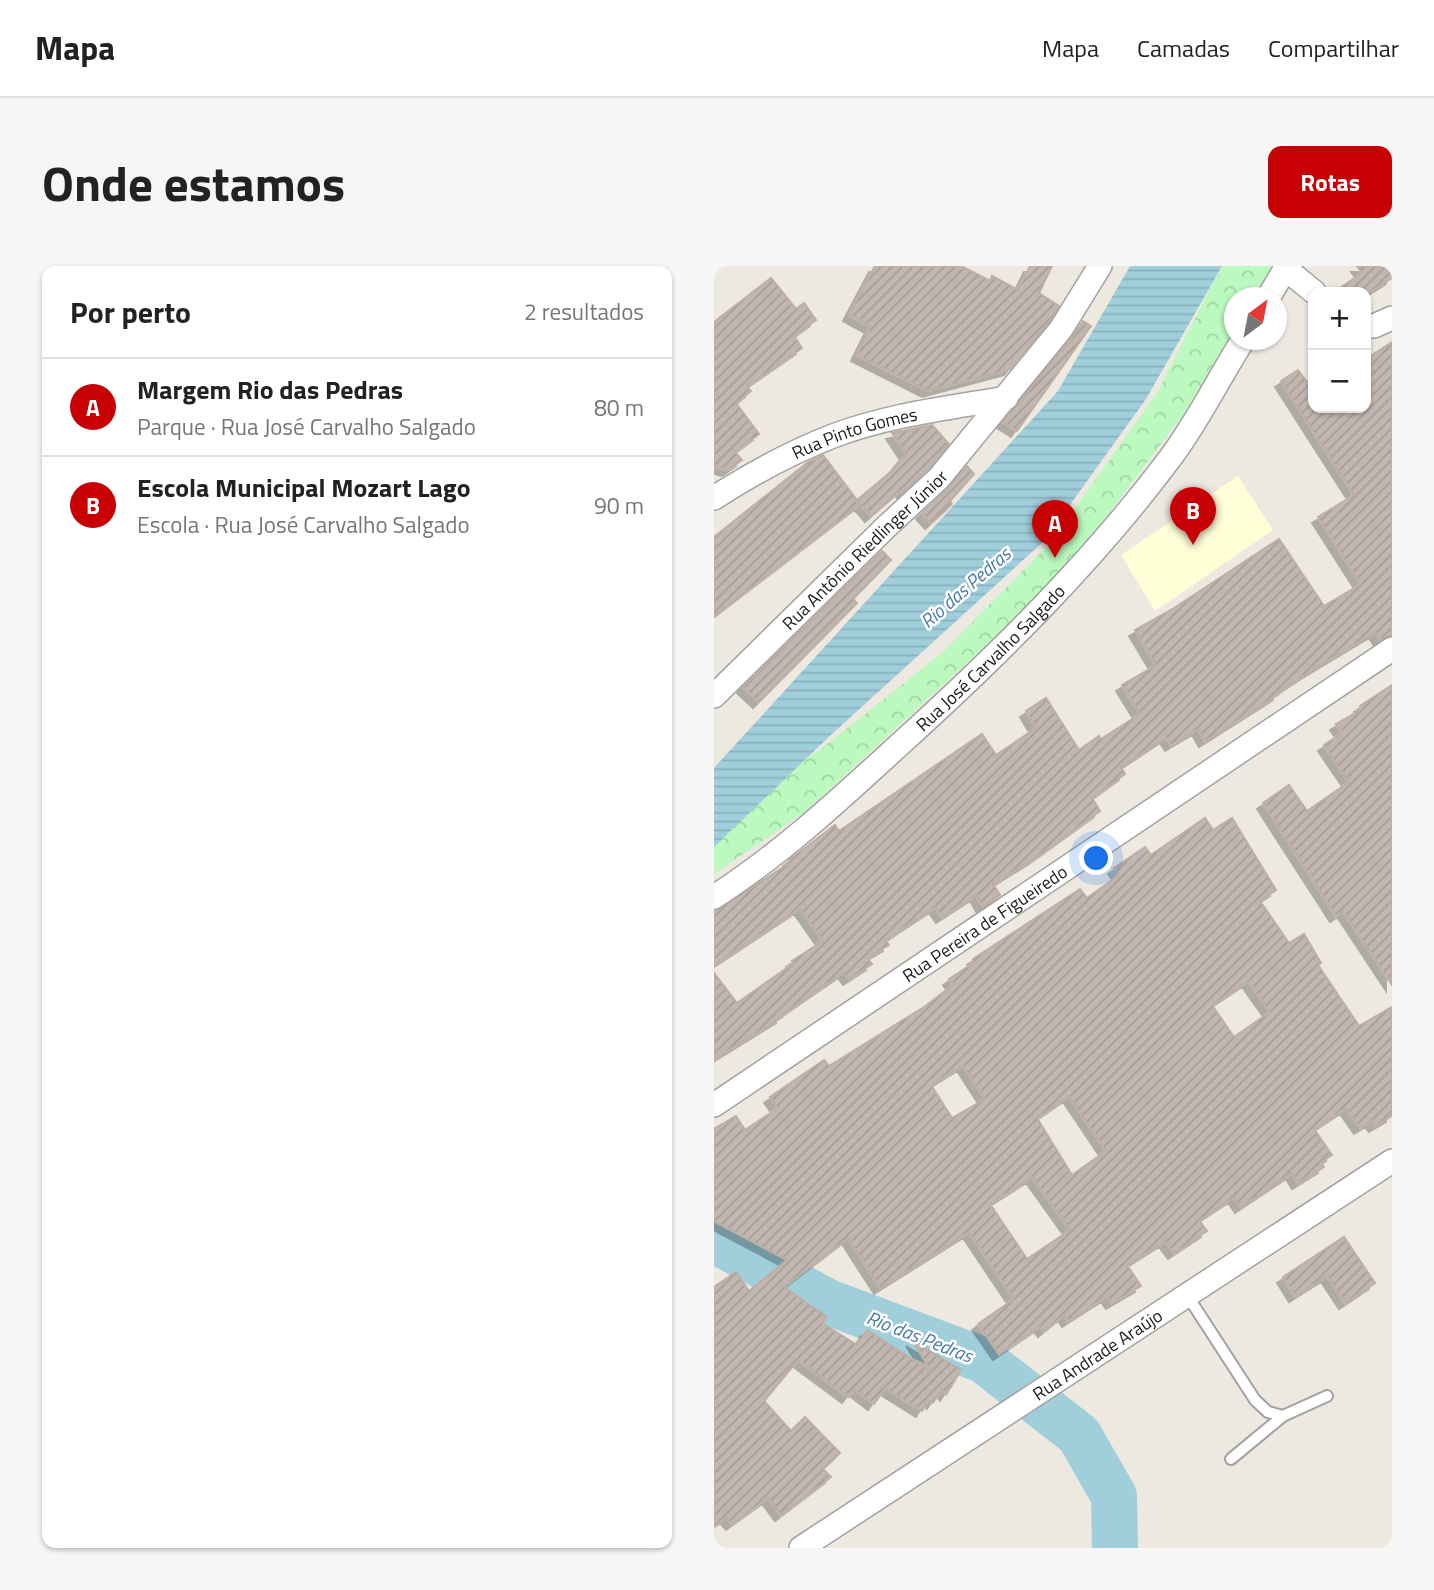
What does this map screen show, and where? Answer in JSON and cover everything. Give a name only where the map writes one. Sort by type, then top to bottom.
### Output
[{"type":"street","name":"Rua Antônio Riedlinger Júnior","points":[[714,696],[939,478],[1061,329],[1100,266]]},
{"type":"street","points":[[1275,287],[1287,267],[1309,287]]},
{"type":"street","points":[[1371,326],[1392,318]]},
{"type":"street","name":"Rua José Carvalho Salgado","points":[[714,897],[756,870],[831,807],[939,708],[1071,578],[1171,456],[1237,350]]},
{"type":"street","name":"Rua Pinto Gomes","points":[[715,496],[795,452],[835,435],[884,421],[1006,398]]},
{"type":"street","name":"Rua Pereira de Figueiredo","points":[[714,1105],[1392,649]]},
{"type":"street","name":"Rua Andrade Araújo","points":[[801,1548],[1392,1161]]},
{"type":"lane","points":[[1187,1295],[1255,1399],[1268,1412],[1283,1416]]},
{"type":"lane","points":[[1231,1459],[1283,1416],[1327,1396]]},
{"type":"shaded area","points":[[1238,476],[1273,530],[1155,611],[1121,555]]},
{"type":"green space","points":[[1224,266],[1277,266],[1263,287],[1224,287],[1224,349],[1182,416],[1063,574],[806,811],[714,874],[714,819],[821,749],[943,652],[1051,542],[1157,393]]},
{"type":"water","points":[[1130,266],[1222,266],[1146,399],[1044,541],[832,734],[714,847],[714,768],[1058,391]]},
{"type":"building","points":[[875,266],[961,266],[990,281],[992,276],[1018,290],[1030,266],[1052,266],[1039,293],[1059,306],[1050,321],[1010,369],[928,391],[857,355],[871,327],[849,315]]},
{"type":"building","points":[[1357,266],[1392,266],[1392,278],[1371,291],[1371,287],[1341,287],[1362,273]]},
{"type":"building","points":[[771,278],[796,309],[804,303],[816,320],[794,336],[802,348],[747,386],[751,391],[736,403],[759,434],[735,452],[742,460],[728,470],[717,467],[714,469],[714,322]]},
{"type":"building","points":[[1083,321],[1091,326],[1017,431],[1003,422],[1072,338]]},
{"type":"building","points":[[1392,342],[1392,635],[1380,640],[1375,632],[1307,673],[1205,741],[1198,729],[1171,745],[1166,737],[1121,767],[1125,774],[1092,798],[1100,811],[1035,858],[993,884],[1000,895],[983,907],[976,895],[942,917],[935,907],[885,940],[889,945],[867,958],[872,964],[849,979],[844,972],[780,1016],[782,1017],[714,1059],[714,973],[737,1003],[823,941],[800,908],[714,965],[714,912],[791,862],[789,860],[835,825],[839,831],[982,734],[996,755],[1036,728],[1026,711],[1046,698],[1079,750],[1140,714],[1122,685],[1156,665],[1135,630],[1174,608],[1279,539],[1324,606],[1361,584],[1318,517],[1354,495],[1281,381],[1298,370],[1308,383],[1308,413],[1371,413],[1371,356]]},
{"type":"building","points":[[932,425],[949,444],[929,468],[903,492],[901,490],[871,516],[857,500],[892,471],[906,454],[892,433]]},
{"type":"building","points":[[823,455],[860,504],[714,616],[714,537],[808,462]]},
{"type":"building","points":[[967,466],[974,474],[950,501],[952,504],[931,523],[922,513],[949,488]]},
{"type":"building","points":[[882,551],[891,560],[853,599],[857,603],[759,702],[743,687]]},
{"type":"building","points":[[1392,685],[1392,985],[1343,911],[1336,916],[1263,803],[1289,785],[1307,811],[1349,782],[1324,745],[1342,733],[1336,724],[1362,709],[1360,706]]},
{"type":"building","points":[[1205,818],[1213,830],[1232,818],[1276,890],[1260,901],[1289,943],[1304,934],[1321,963],[1318,965],[1359,1026],[1392,1007],[1392,1116],[1375,1126],[1371,1121],[1360,1128],[1346,1108],[1314,1129],[1332,1155],[1321,1162],[1324,1167],[1298,1183],[1292,1173],[1241,1207],[1234,1197],[1199,1220],[1207,1231],[1174,1253],[1165,1241],[1127,1265],[1141,1286],[1112,1303],[1107,1296],[1068,1321],[1064,1315],[1044,1331],[1040,1326],[999,1354],[978,1324],[1014,1299],[969,1232],[880,1288],[848,1238],[784,1287],[827,1317],[822,1323],[857,1345],[867,1330],[932,1372],[912,1340],[961,1370],[946,1395],[942,1389],[933,1403],[928,1400],[922,1411],[885,1388],[874,1404],[854,1389],[848,1397],[798,1360],[764,1401],[791,1431],[805,1417],[840,1453],[823,1469],[831,1477],[781,1515],[768,1498],[732,1524],[726,1517],[714,1526],[714,1287],[736,1272],[749,1291],[787,1260],[714,1221],[714,1129],[736,1116],[745,1130],[778,1108],[770,1097],[824,1060],[829,1066],[924,1007],[953,985],[949,979],[975,962],[973,959],[1080,889],[1087,898],[1119,875],[1114,868],[1145,847],[1151,855]],"holes":[[[1248,981],[1270,1012],[1234,1037],[1212,1005]],[[963,1065],[985,1099],[952,1118],[931,1085]],[[1069,1096],[1106,1151],[1072,1175],[1037,1118]],[[1032,1177],[1070,1230],[1027,1259],[990,1204]]]},
{"type":"building","points":[[1344,1237],[1375,1283],[1345,1303],[1327,1276],[1295,1296],[1283,1277]]},
{"type":"waterway","name":"Rio das Pedras","points":[[714,1240],[828,1302],[983,1360],[1079,1435],[1114,1496],[1115,1548]]},
{"type":"place","name":"Escola Municipal Mozart Lago","points":[[1193,545]]},
{"type":"place","name":"Margem Rio das Pedras","points":[[1055,558]]}]
